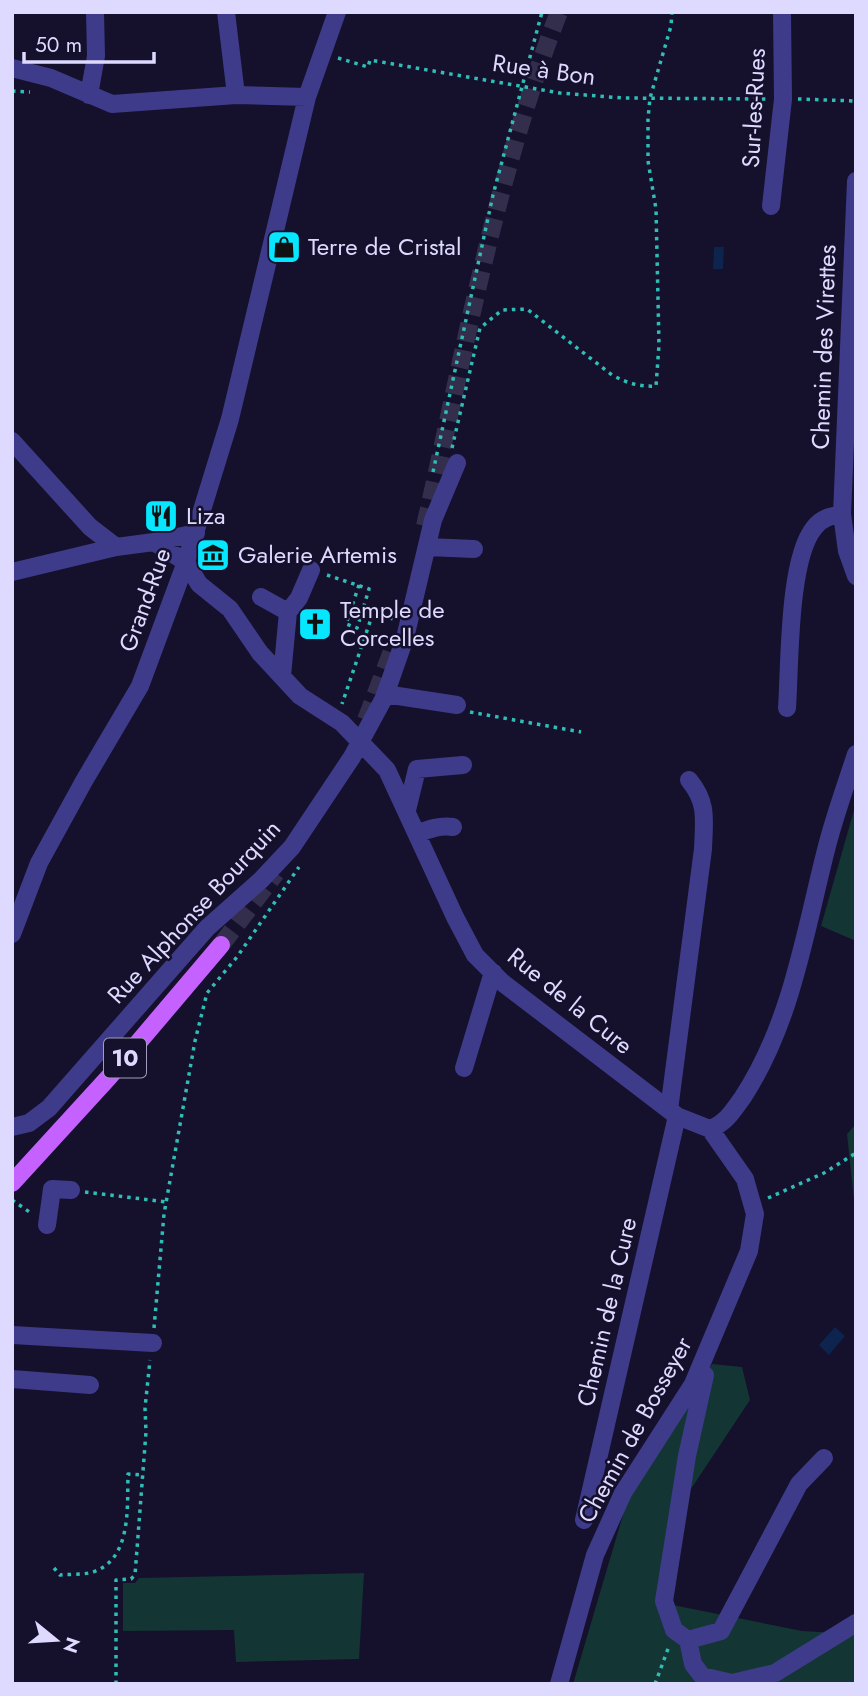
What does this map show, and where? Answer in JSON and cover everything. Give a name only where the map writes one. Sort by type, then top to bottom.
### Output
[{"type":"main road","name":"10","points":[[12,1183],[109,1077],[221,945]]},
{"type":"street","points":[[89,95],[96,56],[95,12]]},
{"type":"street","points":[[226,12],[236,95]]},
{"type":"street","name":"Grand-Rue","points":[[12,934],[44,854],[140,686],[186,562],[230,419],[307,97],[337,12]]},
{"type":"street","name":"Sur-les-Rues","points":[[771,206],[782,12]]},
{"type":"street","points":[[12,68],[51,78],[112,104],[236,95],[307,97]]},
{"type":"street","name":"Chemin des Virettes","points":[[856,181],[842,514],[847,551],[856,576]]},
{"type":"street","points":[[12,441],[90,527],[116,547]]},
{"type":"street","name":"Rue Alphonse Bourquin","points":[[12,1127],[29,1123],[49,1108],[207,928],[292,847],[361,741],[386,694],[405,638],[433,520],[457,463]]},
{"type":"street","points":[[787,708],[794,608],[803,549],[814,528],[826,517],[842,514]]},
{"type":"street","points":[[12,572],[116,547],[196,533]]},
{"type":"street","points":[[154,542],[186,562]]},
{"type":"street","points":[[427,547],[474,549]]},
{"type":"street","name":"Rue de la Cure","points":[[186,562],[199,584],[230,609],[260,653],[300,695],[335,718],[361,741],[387,770],[475,955],[503,983],[673,1113],[710,1129]]},
{"type":"street","points":[[282,676],[288,612],[299,598],[311,570]]},
{"type":"street","points":[[261,597],[288,612]]},
{"type":"street","points":[[386,694],[453,704]]},
{"type":"street","points":[[710,1129],[729,1117],[750,1086],[772,1044],[785,1010],[828,842],[856,754]]},
{"type":"street","points":[[407,810],[417,769],[463,765]]},
{"type":"street","name":"Chemin de la Cure","points":[[584,1520],[673,1113],[703,849],[704,809],[697,790],[689,780]]},
{"type":"street","points":[[417,834],[429,829],[453,827]]},
{"type":"street","points":[[464,1068],[493,972]]},
{"type":"street","name":"Chemin de Bosseyer","points":[[559,1684],[595,1555],[623,1493],[694,1384],[749,1251],[755,1214],[745,1179],[710,1129]]},
{"type":"street","points":[[47,1225],[52,1189],[71,1191]]},
{"type":"street","points":[[12,1335],[153,1343]]},
{"type":"street","points":[[711,1346],[687,1456],[664,1601],[693,1664],[702,1675],[732,1683],[775,1673],[856,1623]]},
{"type":"street","points":[[12,1379],[90,1385]]},
{"type":"street","points":[[681,1635],[721,1630],[799,1483],[824,1458]]},
{"type":"path","points":[[431,480],[493,195],[542,12]]},
{"type":"path","points":[[457,463],[452,446],[480,328],[502,310],[527,309],[612,375],[626,383],[644,387],[656,386],[659,345],[656,209],[647,144],[650,98],[664,56],[672,12]]},
{"type":"path","name":"Rue à Bon","points":[[322,54],[368,67],[370,60],[560,93],[650,98],[856,101]]},
{"type":"path","points":[[311,570],[359,585],[369,589],[357,628],[346,624],[359,585]]},
{"type":"path","points":[[335,718],[347,696],[373,613],[362,609]]},
{"type":"path","points":[[453,704],[448,708],[582,732]]},
{"type":"path","points":[[71,1191],[167,1202],[195,1041],[207,993],[237,957],[301,865]]},
{"type":"path","points":[[752,1202],[768,1198],[824,1173],[856,1153]]},
{"type":"path","points":[[54,1568],[60,1575],[94,1572],[114,1558],[122,1544],[127,1522],[128,1474],[142,1475],[135,1576],[131,1579],[116,1580],[116,1684]]},
{"type":"path","points":[[655,1684],[681,1635]]},
{"type":"green space","points":[[856,803],[856,941],[821,926]]},
{"type":"green space","points":[[856,1124],[856,1220],[847,1134]]},
{"type":"green space","points":[[712,1364],[742,1367],[750,1400],[681,1504],[668,1604],[802,1631],[856,1634],[856,1684],[573,1684],[628,1498]]},
{"type":"green space","points":[[364,1573],[359,1659],[236,1662],[234,1630],[123,1631],[123,1583],[135,1583],[139,1578]]},
{"type":"water","points":[[714,247],[724,247],[723,269],[713,269]]},
{"type":"water","points":[[835,1327],[845,1336],[829,1355],[819,1345]]},
{"type":"tunnel","points":[[425,526],[499,202],[536,74],[559,12]]},
{"type":"tunnel","points":[[366,720],[392,651]]},
{"type":"tunnel","points":[[221,945],[276,873]]},
{"type":"place","name":"Terre de Cristal","points":[[284,247]]},
{"type":"place","name":"Liza","points":[[161,516]]},
{"type":"place","name":"Galerie Artemis","points":[[213,555]]},
{"type":"place","name":"Temple de Corcelles","points":[[315,624]]}]
